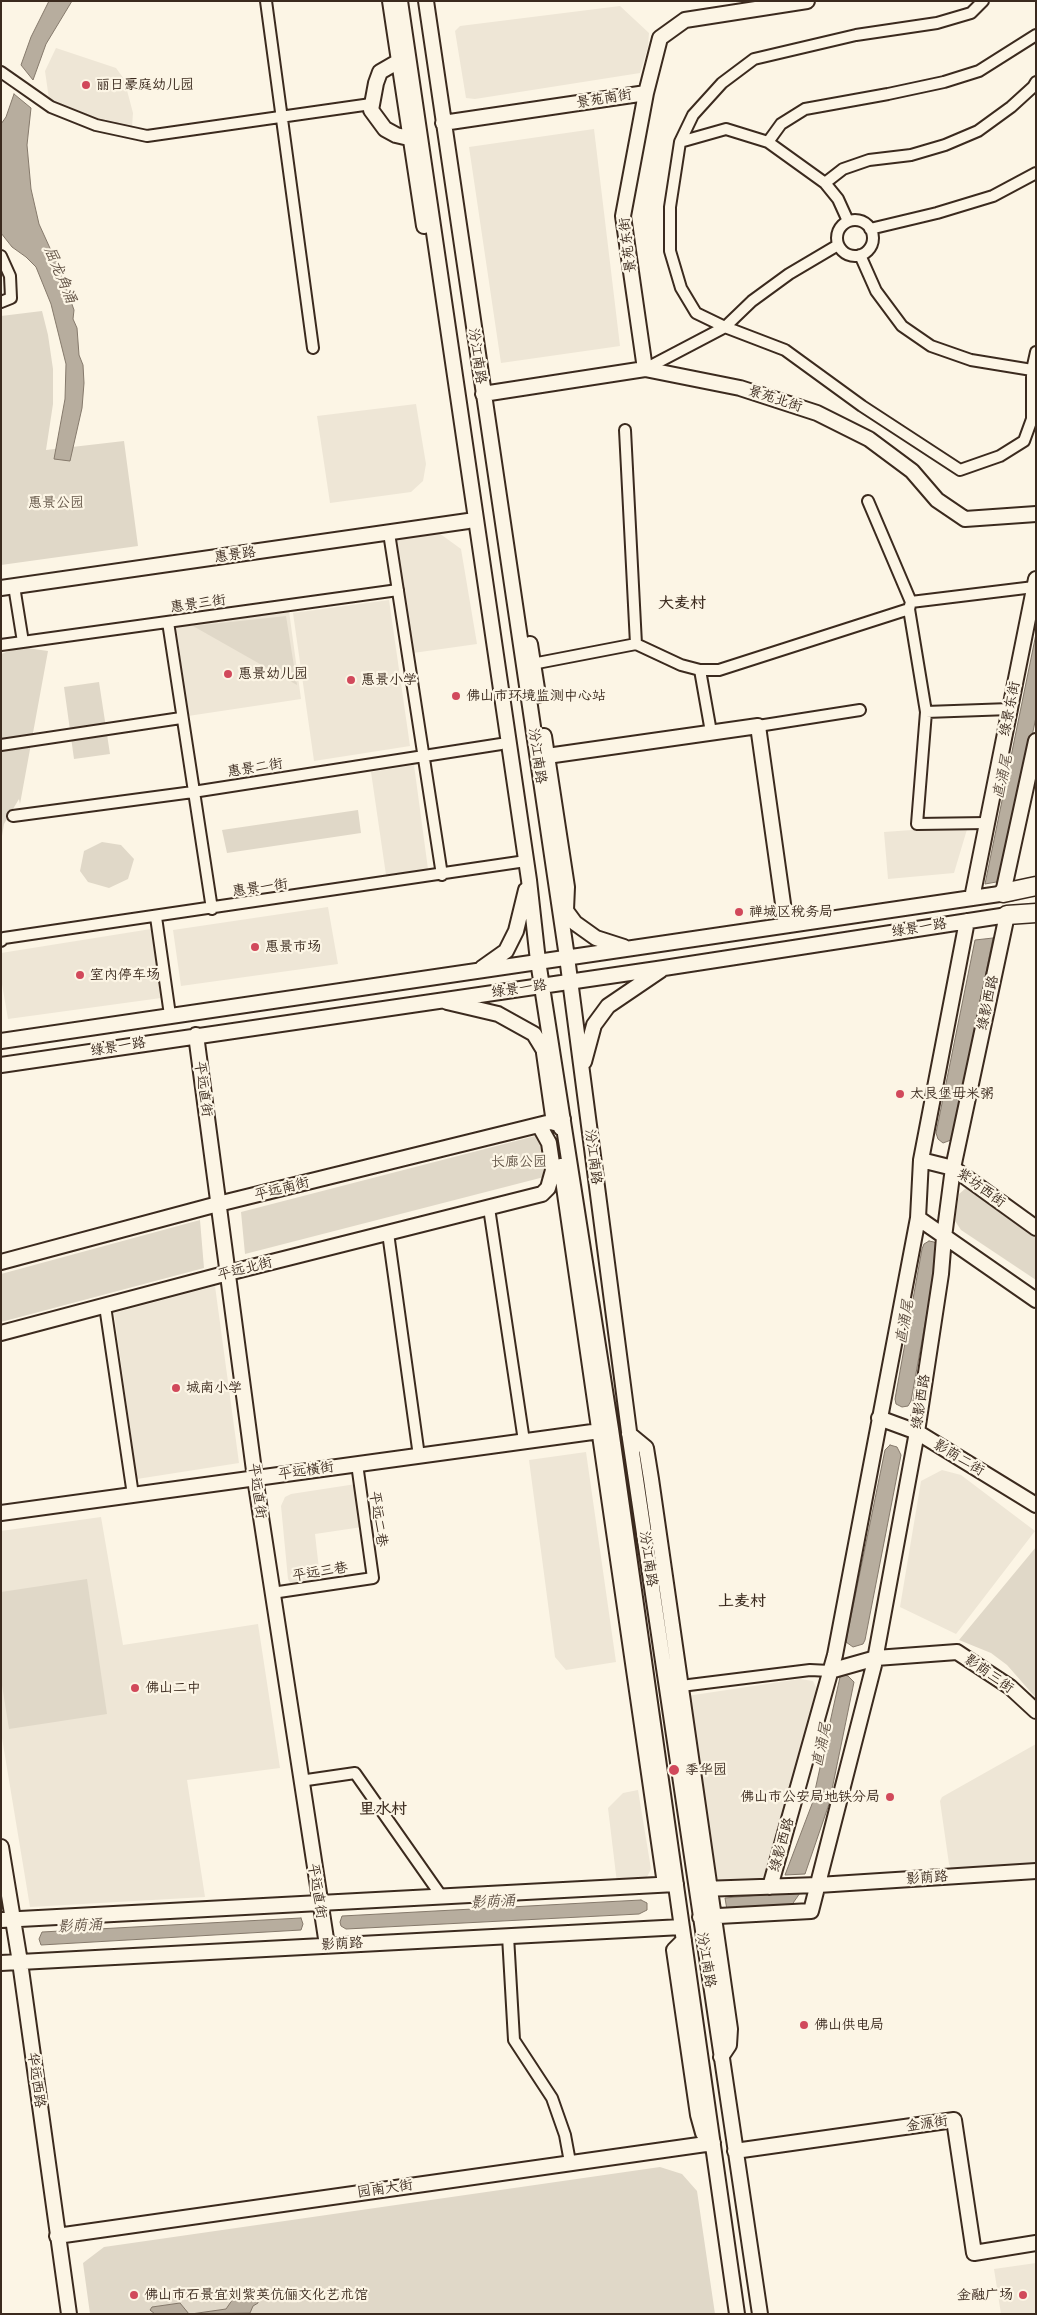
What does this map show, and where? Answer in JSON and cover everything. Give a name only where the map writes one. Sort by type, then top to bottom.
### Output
[{"type":"highway","points":[[1004,893],[1036,888]]},
{"type":"highway","points":[[1007,915],[1036,912]]},
{"type":"street","points":[[266,1],[313,348]]},
{"type":"street","points":[[390,1],[404,60],[380,72],[371,104],[375,118],[385,129],[396,135],[416,140],[468,521],[496,683],[501,744],[524,898]]},
{"type":"street","name":"汾江南路","points":[[400,1],[404,60],[496,683],[529,880],[538,961],[556,1072],[558,1120],[643,1692],[676,1888],[737,2314]]},
{"type":"street","name":"汾江南路","points":[[426,1],[443,123],[487,393],[563,907],[567,957],[629,1434],[666,1688],[701,1890],[700,1916],[760,2314]]},
{"type":"street","name":"景苑南街","points":[[443,123],[646,93],[660,38],[684,20],[807,1]]},
{"type":"street","points":[[984,1],[971,13],[937,23],[856,35],[754,59],[722,83],[693,115],[680,142],[670,207],[670,251],[682,288],[696,313],[725,327],[785,350],[862,406],[960,470],[1000,456],[1024,441],[1032,419],[1032,370],[1036,352]]},
{"type":"street","points":[[768,142],[781,124],[804,109],[898,92],[979,71],[1036,35]]},
{"type":"street","points":[[1,73],[51,107],[96,125],[146,136],[371,104]]},
{"type":"street","points":[[825,183],[843,169],[869,160],[911,155],[944,145],[978,131],[1011,108],[1034,87],[1036,82]]},
{"type":"street","name":"景苑东街","points":[[645,369],[623,216],[646,93]]},
{"type":"street","points":[[680,142],[726,129],[768,142],[825,183],[838,199],[848,221]]},
{"type":"street","points":[[870,230],[993,196],[1036,173]]},
{"type":"street","points":[[848,221],[860,221],[870,230],[872,241],[866,252],[860,255],[846,254],[838,245],[839,230],[848,221]]},
{"type":"street","points":[[645,369],[725,327],[752,301],[788,274],[838,245]]},
{"type":"street","points":[[860,255],[876,291],[902,326],[931,346],[971,360],[1032,370]]},
{"type":"street","points":[[1,256],[10,276],[11,298],[1,302]]},
{"type":"street","name":"景苑北街","points":[[487,393],[645,369],[740,388],[817,413],[869,439],[912,471],[938,500],[965,519],[1036,514]]},
{"type":"street","points":[[625,430],[636,644]]},
{"type":"street","points":[[868,500],[910,606],[926,712],[917,824],[987,823]]},
{"type":"street","name":"惠景路","points":[[8,587],[468,521]]},
{"type":"street","points":[[389,532],[442,875]]},
{"type":"street","points":[[627,948],[596,938],[575,923],[563,907],[567,887],[547,756],[528,665],[636,644],[681,665],[700,670],[719,670],[910,606],[1035,583]]},
{"type":"street","name":"绿景东街","points":[[972,898],[1035,583]]},
{"type":"street","points":[[8,587],[23,642]]},
{"type":"street","name":"惠景三街","points":[[1,645],[398,590]]},
{"type":"street","points":[[168,622],[181,718],[212,908]]},
{"type":"street","points":[[700,670],[710,732]]},
{"type":"street","points":[[926,712],[1010,709]]},
{"type":"street","points":[[547,756],[860,710]]},
{"type":"street","points":[[1,745],[181,718]]},
{"type":"street","points":[[758,726],[786,924]]},
{"type":"street","points":[[1004,893],[1036,741]]},
{"type":"street","name":"惠景二街","points":[[13,816],[193,792],[501,744]]},
{"type":"street","name":"惠景一街","points":[[2,939],[442,875],[519,862]]},
{"type":"street","points":[[479,969],[506,950],[516,932],[529,880]]},
{"type":"street","name":"绿景一路","points":[[1,1041],[1004,893]]},
{"type":"street","name":"绿景一路","points":[[1,1065],[196,1035],[571,982],[1007,915]]},
{"type":"street","name":"绿影西路","points":[[818,1885],[876,1658],[917,1432],[941,1274],[953,1168],[1007,915]]},
{"type":"street","points":[[156,917],[170,1015]]},
{"type":"street","name":"绿影西路","points":[[770,1887],[830,1671],[918,1218],[921,1160],[967,921]]},
{"type":"street","points":[[582,1070],[594,1025],[608,1006],[664,968]]},
{"type":"street","points":[[439,1000],[498,1014],[534,1034],[556,1072]]},
{"type":"street","name":"平远直街","points":[[196,1035],[255,1478],[326,1941]]},
{"type":"street","points":[[543,1047],[558,1120],[557,1141],[564,1188],[605,1430]]},
{"type":"street","name":"平远南街","points":[[1,1262],[218,1204],[558,1120]]},
{"type":"street","points":[[539,1125],[549,1143],[553,1170],[548,1188],[542,1194]]},
{"type":"street","name":"紫坊西街","points":[[921,1160],[953,1168],[1036,1228]]},
{"type":"street","name":"平远北街","points":[[1,1333],[564,1188]]},
{"type":"street","points":[[489,1208],[524,1441]]},
{"type":"street","points":[[918,1218],[1036,1300]]},
{"type":"street","points":[[388,1233],[418,1456]]},
{"type":"street","points":[[105,1306],[132,1495]]},
{"type":"street","name":"影荫二街","points":[[879,1418],[917,1432],[1036,1505]]},
{"type":"street","name":"平远横街","points":[[1,1513],[605,1430]]},
{"type":"street","points":[[629,1434],[646,1448],[651,1479],[681,1686],[701,1890],[714,1916],[730,2036],[729,2045],[721,2057]]},
{"type":"street","name":"平远二巷","points":[[357,1464],[373,1578]]},
{"type":"street","points":[[636,1481],[651,1479]]},
{"type":"street","name":"平远三巷","points":[[272,1593],[373,1578]]},
{"type":"street","name":"影荫三街","points":[[830,1671],[876,1658],[957,1652],[1010,1687],[1036,1711]]},
{"type":"street","points":[[666,1688],[810,1670],[830,1671]]},
{"type":"street","points":[[300,1781],[355,1773],[442,1897]]},
{"type":"street","name":"华远西路","points":[[1,1847],[7,1919],[20,1962],[69,2314]]},
{"type":"street","name":"影荫路","points":[[701,1890],[818,1885],[1036,1870]]},
{"type":"street","points":[[700,1916],[811,1911],[818,1885]]},
{"type":"street","points":[[7,1919],[320,1908],[442,1897],[676,1888]]},
{"type":"street","name":"影荫路","points":[[1,1963],[326,1941],[682,1929]]},
{"type":"street","points":[[508,1936],[514,2040],[552,2098],[565,2134],[570,2162]]},
{"type":"street","name":"金源街","points":[[735,2151],[954,2120],[974,2253],[1036,2244]]},
{"type":"street","name":"园南大街","points":[[57,2236],[713,2143]]},
{"type":"shaded area","points":[[620,6],[649,33],[648,47],[640,73],[475,99],[466,98],[455,31],[460,26]]},
{"type":"shaded area","name":"丽日豪庭幼儿园","points":[[56,48],[116,68],[124,79],[133,113],[132,127],[98,121],[49,99],[45,71]]},
{"type":"shaded area","points":[[594,129],[620,346],[501,363],[469,147]]},
{"type":"shaded area","points":[[416,404],[426,464],[423,481],[411,492],[330,503],[317,416]]},
{"type":"shaded area","points":[[439,533],[461,549],[477,644],[413,653],[395,539]]},
{"type":"shaded area","name":"惠景小学","points":[[389,600],[410,746],[314,761],[293,613]]},
{"type":"shaded area","points":[[289,611],[301,699],[188,716],[176,625]]},
{"type":"shaded area","points":[[414,765],[428,869],[386,875],[371,772]]},
{"type":"shaded area","points":[[968,826],[954,873],[888,879],[884,832]]},
{"type":"shaded area","name":"惠景市场","points":[[328,907],[338,964],[181,986],[173,930]]},
{"type":"shaded area","name":"室内停车场","points":[[151,929],[161,998],[8,1019],[1,978],[1,953]]},
{"type":"shaded area","name":"城南小学","points":[[215,1286],[239,1463],[137,1479],[114,1313]]},
{"type":"shaded area","points":[[586,1452],[616,1662],[566,1670],[555,1657],[529,1460]]},
{"type":"shaded area","points":[[942,1470],[961,1475],[1035,1531],[956,1634],[900,1607],[921,1481]]},
{"type":"shaded area","points":[[356,1484],[362,1527],[315,1534],[320,1578],[290,1583],[288,1579],[281,1506],[285,1497],[291,1494]]},
{"type":"shaded area","name":"佛山二中","points":[[101,1517],[123,1645],[258,1624],[280,1768],[187,1780],[205,1897],[30,1907],[1,1732],[1,1531]]},
{"type":"shaded area","points":[[800,1679],[813,1681],[817,1689],[764,1879],[715,1881],[687,1696]]},
{"type":"shaded area","points":[[1036,1744],[1036,1864],[952,1870],[949,1864],[940,1801],[942,1797]]},
{"type":"shaded area","points":[[638,1790],[651,1869],[646,1879],[617,1883],[608,1808],[623,1793]]},
{"type":"shaded area","points":[[1036,2263],[1036,2314],[1001,2314],[994,2269]]},
{"type":"green space","name":"惠景公园","points":[[42,311],[53,369],[53,404],[46,450],[124,441],[138,546],[1,565],[1,316]]},
{"type":"green space","points":[[286,616],[297,685],[193,626]]},
{"type":"green space","points":[[20,647],[48,651],[20,804],[19,799],[4,824],[1,842],[1,654]]},
{"type":"green space","points":[[99,682],[110,754],[74,759],[64,687]]},
{"type":"green space","points":[[358,810],[361,833],[227,853],[222,830]]},
{"type":"green space","points":[[102,842],[121,845],[134,859],[128,879],[109,888],[88,882],[80,871],[84,851]]},
{"type":"green space","name":"长廊公园","points":[[539,1135],[544,1177],[245,1254],[241,1212]]},
{"type":"green space","points":[[966,1188],[1036,1238],[1036,1280],[961,1230],[955,1221],[959,1194]]},
{"type":"green space","points":[[200,1220],[204,1268],[1,1322],[1,1274]]},
{"type":"green space","points":[[1036,1547],[1036,1698],[1007,1665],[991,1653],[959,1640]]},
{"type":"green space","points":[[87,1579],[107,1714],[9,1729],[1,1679],[1,1592]]},
{"type":"green space","points":[[660,2167],[682,2174],[697,2191],[715,2314],[90,2314],[83,2263],[104,2247]]},
{"type":"water","points":[[49,1],[72,1],[46,44],[33,80],[21,65],[31,37]]},
{"type":"water","name":"屈龙角涌","points":[[14,94],[31,108],[27,145],[31,189],[39,224],[59,268],[74,310],[73,319],[77,328],[79,355],[83,365],[82,408],[70,461],[54,459],[65,399],[66,364],[51,304],[36,267],[12,247],[1,233],[1,124],[6,117]]},
{"type":"water","points":[[1036,634],[1036,717],[1002,881],[985,884]]},
{"type":"water","points":[[993,938],[953,1136],[951,1140],[943,1143],[938,1139],[936,1133],[975,940]]},
{"type":"water","points":[[929,1241],[939,1246],[911,1401],[908,1406],[902,1407],[896,1404],[895,1399],[922,1249],[924,1244]]},
{"type":"water","points":[[890,1445],[897,1447],[901,1455],[865,1640],[863,1644],[853,1647],[846,1642],[847,1636],[885,1450]]},
{"type":"water","points":[[844,1675],[854,1682],[829,1804],[805,1874],[785,1875],[812,1804],[840,1677]]},
{"type":"water","points":[[800,1893],[791,1906],[727,1910],[725,1898]]},
{"type":"water","points":[[641,1900],[647,1903],[647,1910],[639,1914],[346,1929],[341,1926],[340,1922],[342,1916]]},
{"type":"water","points":[[301,1918],[303,1924],[301,1930],[41,1945],[39,1939],[42,1932]]},
{"type":"water","points":[[256,2291],[258,2303],[253,2306],[250,2313],[191,2314],[226,2309],[237,2293]]},
{"type":"water","points":[[180,2303],[189,2314],[155,2314],[150,2310],[152,2307]]},
{"type":"place","name":"丽日豪庭幼儿园","points":[[86,85]]},
{"type":"place","name":"惠景幼儿园","points":[[228,674]]},
{"type":"place","name":"惠景小学","points":[[351,680]]},
{"type":"place","name":"佛山市环境监测中心站","points":[[456,696]]},
{"type":"place","name":"禅城区税务局","points":[[739,912]]},
{"type":"place","name":"惠景市场","points":[[255,947]]},
{"type":"place","name":"室内停车场","points":[[80,975]]},
{"type":"place","name":"太艮堡毋米粥","points":[[900,1094]]},
{"type":"place","name":"城南小学","points":[[176,1388]]},
{"type":"place","name":"佛山二中","points":[[135,1688]]},
{"type":"place","name":"季华园","points":[[674,1770]]},
{"type":"place","name":"佛山市公安局地铁分局","points":[[890,1797]]},
{"type":"place","name":"佛山供电局","points":[[804,2025]]},
{"type":"place","name":"佛山市石景宜刘紫英伉俪文化艺术馆","points":[[134,2295]]},
{"type":"place","name":"金融广场","points":[[1023,2295]]},
{"type":"district","name":"大麦村","points":[[682,604]]},
{"type":"district","name":"上麦村","points":[[742,1602]]},
{"type":"district","name":"里水村","points":[[383,1810]]},
{"type":"water label","name":"直涌尾","points":[[1003,777]]},
{"type":"water label","name":"直涌尾","points":[[905,1322]]},
{"type":"water label","name":"直涌尾","points":[[822,1745]]},
{"type":"water label","name":"影荫涌","points":[[493,1902]]},
{"type":"water label","name":"影荫涌","points":[[80,1926]]}]
